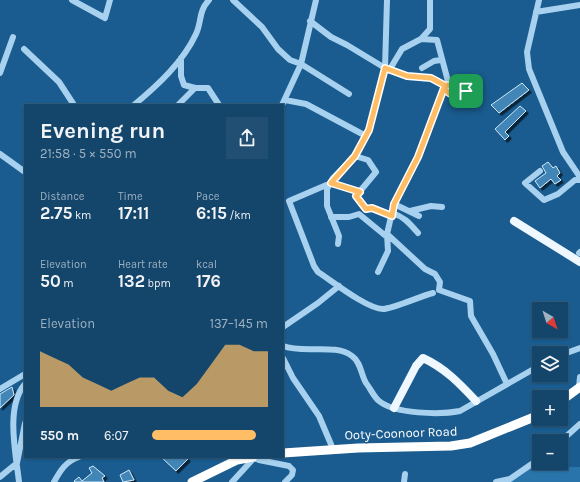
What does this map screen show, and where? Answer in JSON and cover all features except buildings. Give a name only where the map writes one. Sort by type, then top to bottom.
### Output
[{"type":"highway","points":[[568,396],[579,387]]},
{"type":"highway","name":"Ooty-Coonoor Road","points":[[284,453],[333,449],[451,446],[470,442],[532,418]]},
{"type":"highway","points":[[192,482],[238,460],[249,458]]},
{"type":"main road","points":[[514,221],[580,262]]},
{"type":"main road","points":[[394,408],[416,366],[423,358],[434,363],[454,378],[476,401]]},
{"type":"street","points":[[72,0],[80,2],[105,18],[110,0]]},
{"type":"street","points":[[135,104],[167,76],[182,55],[197,32],[200,13],[209,0]]},
{"type":"street","points":[[233,0],[262,27],[283,55],[290,60],[301,64],[350,94]]},
{"type":"street","points":[[316,0],[301,64],[284,102],[306,104],[366,136]]},
{"type":"street","points":[[387,0],[387,69]]},
{"type":"street","points":[[338,244],[339,236],[327,206],[328,189],[338,172],[355,156],[366,136],[374,113],[378,90],[387,69],[402,50],[421,39],[430,29],[430,0]]},
{"type":"street","points":[[539,0],[527,52],[529,69],[564,152],[580,177]]},
{"type":"street","points":[[536,12],[580,5]]},
{"type":"street","points":[[310,21],[331,37],[387,69],[407,76],[431,78],[446,86]]},
{"type":"street","points":[[0,73],[13,37]]},
{"type":"street","points":[[378,272],[388,251],[387,235],[394,204],[418,157],[446,86],[440,54],[441,52],[437,40],[421,39]]},
{"type":"street","points":[[24,49],[60,82],[73,104]]},
{"type":"street","points":[[182,55],[180,66],[184,85],[195,88],[208,88],[218,104]]},
{"type":"street","points":[[422,68],[434,61],[441,60]]},
{"type":"street","points":[[179,104],[195,88]]},
{"type":"street","points":[[0,154],[24,169]]},
{"type":"street","points":[[355,156],[368,160],[376,172],[356,196],[366,209],[372,208],[392,215],[401,216],[407,220],[418,233]]},
{"type":"street","points":[[540,171],[525,183],[544,200],[558,194],[575,180],[580,180]]},
{"type":"street","points":[[360,192],[331,183],[289,201],[314,266],[318,272],[369,304],[383,309],[433,293]]},
{"type":"street","points":[[394,204],[419,216]]},
{"type":"street","points":[[410,212],[431,206],[442,207]]},
{"type":"street","points":[[331,217],[349,217],[359,214],[387,235],[425,269],[435,274],[440,282],[439,290],[470,301],[471,316],[493,354],[507,384]]},
{"type":"street","points":[[284,326],[318,303],[339,286]]},
{"type":"street","points":[[284,346],[302,349],[335,350],[352,356],[358,364],[365,382],[379,400],[394,408],[425,412],[449,413],[460,410],[532,370]]},
{"type":"street","points":[[568,352],[580,348]]},
{"type":"street","points":[[284,360],[293,378],[320,416],[333,449]]},
{"type":"street","points":[[0,389],[24,375]]},
{"type":"street","points":[[579,387],[580,377]]},
{"type":"street","points":[[19,482],[14,431],[15,403],[24,386]]},
{"type":"street","points":[[18,395],[24,397]]},
{"type":"street","points":[[568,435],[580,424]]},
{"type":"street","points":[[0,477],[17,463],[24,428]]},
{"type":"street","points":[[54,482],[64,466],[76,458]]},
{"type":"street","points":[[232,482],[253,458]]},
{"type":"street","points":[[256,458],[289,466],[293,470],[292,475],[286,482]]},
{"type":"street","points":[[496,482],[510,479],[532,464]]},
{"type":"street","points":[[404,482],[405,474]]},
{"type":"shaded area","points":[[530,466],[532,466],[532,470],[568,470],[568,467],[580,467],[580,482],[511,482],[510,479]]},
{"type":"route","points":[[385,68],[407,76],[431,78],[444,85],[461,86],[466,91],[473,101],[453,95],[447,92],[444,88],[418,157],[394,204],[392,216],[372,208],[366,209],[356,196],[360,192],[331,183],[333,178],[355,156],[369,130],[378,90],[385,68]]}]
